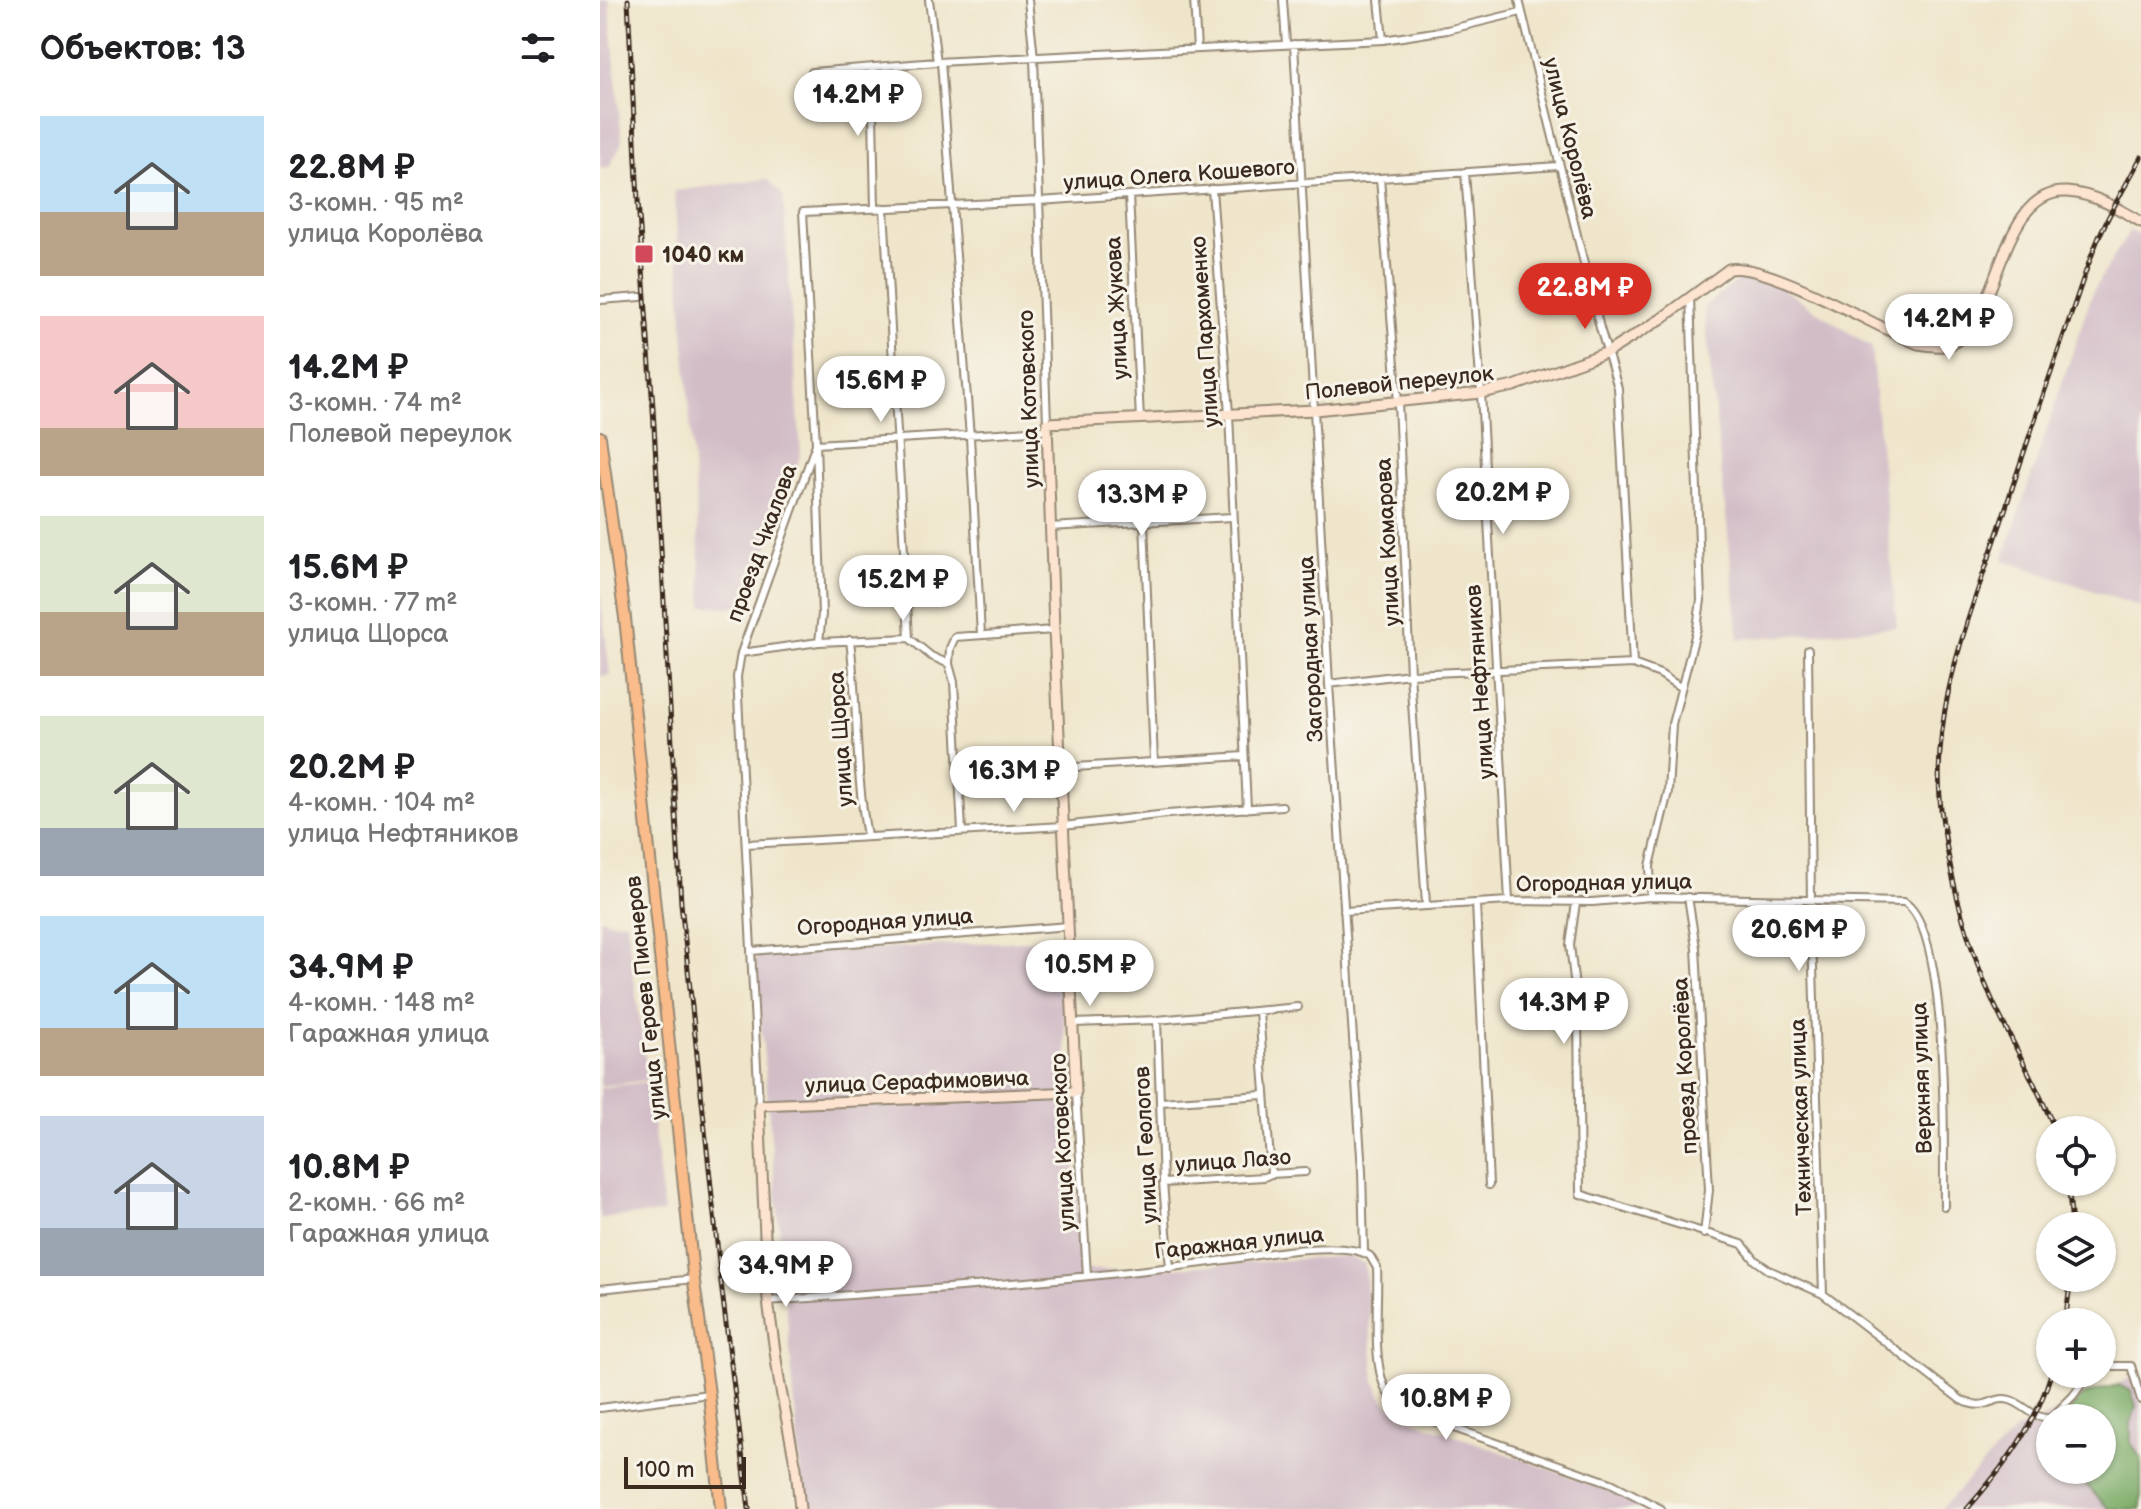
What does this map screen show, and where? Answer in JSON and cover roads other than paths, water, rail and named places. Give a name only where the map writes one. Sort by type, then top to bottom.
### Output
[{"type":"main road","name":"улица Героев Пионеров","points":[[600,437],[625,618],[721,1509]]},
{"type":"street","points":[[929,0],[939,62],[953,203],[981,635]]},
{"type":"street","name":"улица Котовского","points":[[1028,0],[1034,58],[1060,768],[1087,1276]]},
{"type":"street","points":[[1194,0],[1197,49]]},
{"type":"street","name":"Загородная улица","points":[[1283,0],[1290,44],[1301,185],[1329,684],[1362,1171],[1364,1252]]},
{"type":"street","points":[[1379,0],[1383,40]]},
{"type":"street","name":"улица Королёва","points":[[1519,0],[1558,166],[1618,388],[1633,664]]},
{"type":"street","points":[[812,72],[939,62],[1383,40],[1447,30],[1521,12]]},
{"type":"street","points":[[872,67],[875,209]]},
{"type":"street","name":"улица Олега Кошевого","points":[[803,212],[1039,201],[1558,166]]},
{"type":"street","name":"улица Нефтяников","points":[[1465,172],[1481,393],[1509,901]]},
{"type":"street","name":"улица Комарова","points":[[1380,178],[1398,402],[1410,674],[1426,904]]},
{"type":"street","name":"улица Пархоменко","points":[[1212,189],[1229,414],[1247,809]]},
{"type":"street","name":"Полевой переулок","points":[[816,444],[970,437],[1047,427],[1315,410],[1481,393],[1542,378],[1608,352],[1729,269],[1740,266],[1753,269],[1918,344],[1944,346],[1970,330],[2016,227],[2034,205],[2049,195],[2063,192],[2088,196],[2113,205],[2141,222]]},
{"type":"street","name":"улица Жукова","points":[[1129,195],[1140,419]]},
{"type":"street","points":[[884,208],[909,638]]},
{"type":"street","name":"проезд Чкалова","points":[[803,212],[816,444],[822,614],[819,642]]},
{"type":"street","points":[[600,300],[641,297]]},
{"type":"street","points":[[1651,897],[1650,866],[1668,792],[1672,724],[1697,628],[1701,600],[1690,297]]},
{"type":"street","name":"проезд Чкалова","points":[[741,653],[816,444]]},
{"type":"street","points":[[1049,527],[1233,517]]},
{"type":"street","points":[[1144,522],[1154,762]]},
{"type":"street","points":[[962,831],[954,682],[949,664],[950,648],[955,637],[1054,630]]},
{"type":"street","points":[[800,1509],[768,1301],[738,707],[737,677],[741,653],[819,642],[909,638],[931,656],[949,664]]},
{"type":"street","name":"улица Щорса","points":[[850,640],[860,796],[867,836]]},
{"type":"street","name":"Техническая улица","points":[[1808,650],[1811,902],[1823,1294]]},
{"type":"street","points":[[1329,684],[1410,674],[1633,664],[1660,674],[1680,687]]},
{"type":"street","points":[[1060,768],[1244,756]]},
{"type":"street","points":[[747,844],[1063,826],[1282,806]]},
{"type":"street","name":"Огородная улица","points":[[1344,911],[1426,904],[1576,902],[1651,897],[1894,901],[1911,906]]},
{"type":"street","name":"проезд Королёва","points":[[1688,897],[1696,948],[1709,1190],[1704,1234]]},
{"type":"street","points":[[1576,902],[1570,945],[1578,1013],[1580,1194],[1742,1244],[1755,1260],[1769,1270],[1823,1294],[1961,1400],[1981,1406],[2005,1399],[2036,1415]]},
{"type":"street","points":[[1476,903],[1489,1185]]},
{"type":"street","name":"Верхняя улица","points":[[1911,906],[1918,915],[1932,962],[1941,1022],[1944,1206]]},
{"type":"street","name":"Огородная улица","points":[[751,951],[1069,926]]},
{"type":"street","points":[[1074,1023],[1157,1020],[1298,1007]]},
{"type":"street","points":[[1259,1011],[1271,1174]]},
{"type":"street","name":"улица Геологов","points":[[1157,1020],[1163,1183],[1170,1268]]},
{"type":"street","name":"улица Серафимовича","points":[[759,1105],[1076,1092]]},
{"type":"street","points":[[1161,1102],[1263,1095]]},
{"type":"street","name":"улица Лазо","points":[[1163,1183],[1305,1172]]},
{"type":"street","name":"Гаражная улица","points":[[768,1301],[1087,1276],[1279,1252],[1342,1248],[1364,1252]]},
{"type":"street","points":[[1364,1252],[1377,1268],[1381,1375],[1390,1397],[1398,1404],[1408,1412],[1611,1483],[1661,1509]]},
{"type":"street","points":[[600,1289],[694,1279]]},
{"type":"street","points":[[2116,1366],[2131,1366],[2141,1400]]},
{"type":"street","points":[[2065,1404],[2079,1388]]},
{"type":"street","points":[[600,1408],[709,1394]]},
{"type":"railway","points":[[628,0],[681,903],[722,1291],[749,1509]]},
{"type":"railway","points":[[2049,1116],[1994,1004],[1962,916],[1943,824],[1939,783],[1941,742],[1955,662],[2052,369],[2099,237],[2141,157]]},
{"type":"railway","points":[[2069,1196],[2071,1212]]},
{"type":"railway","points":[[2067,1308],[2069,1292]]},
{"type":"railway","points":[[1967,1509],[2016,1446],[2046,1388]]},
{"type":"place","name":"1040 км","points":[[644,254]]}]
